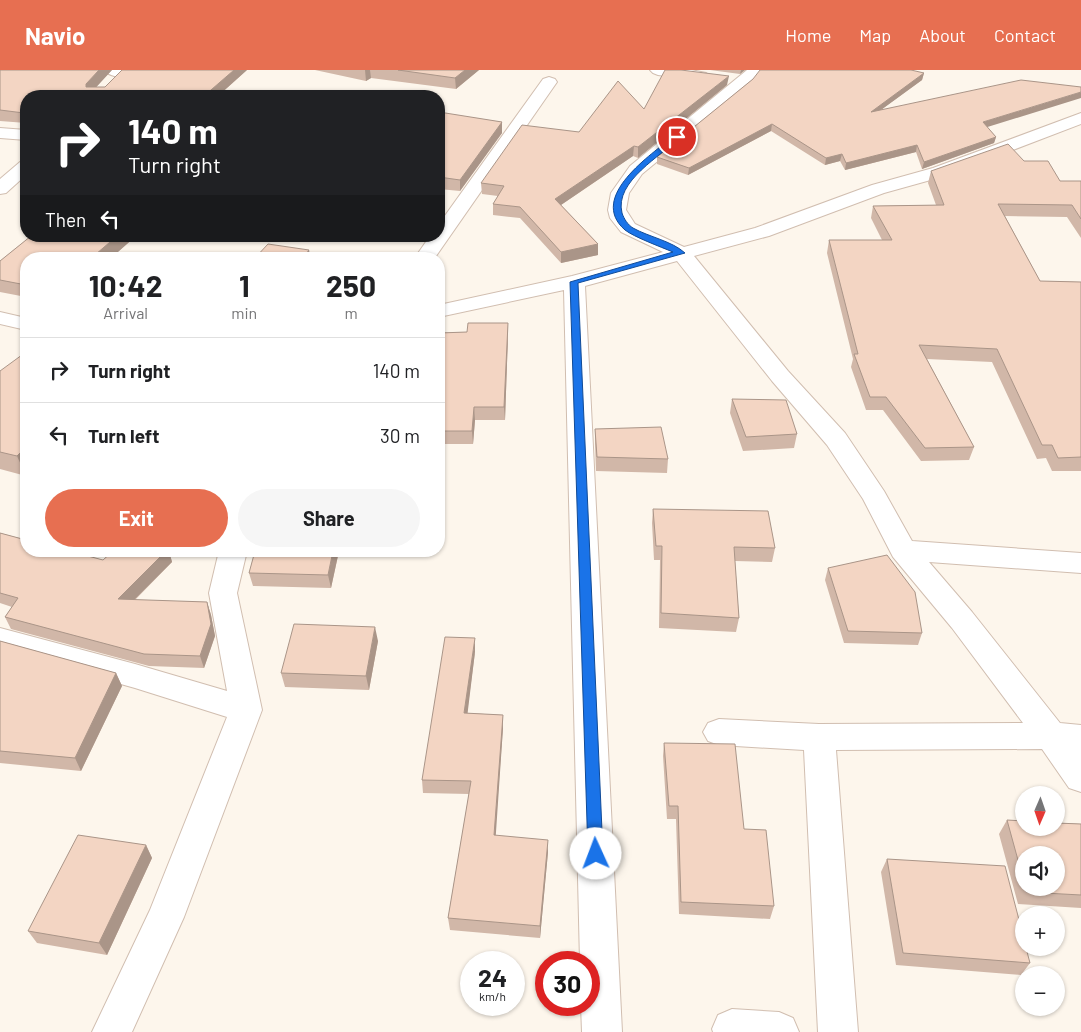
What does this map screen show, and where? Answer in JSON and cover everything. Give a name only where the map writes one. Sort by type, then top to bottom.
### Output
[{"type":"street","points":[[658,70],[721,78],[750,76]]},
{"type":"street","points":[[750,76],[636,170],[620,194],[618,210],[620,218],[628,228],[681,253],[780,376],[836,439],[875,497],[903,550],[962,620],[1066,737],[1081,778]]},
{"type":"street","points":[[445,229],[549,82]]},
{"type":"street","points":[[445,310],[574,282],[762,232],[878,189],[938,172],[1081,118]]},
{"type":"street","points":[[0,133],[20,135]]},
{"type":"street","points":[[0,189],[20,171]]},
{"type":"street","points":[[574,282],[602,1032]]},
{"type":"street","points":[[0,318],[20,323]]},
{"type":"street","points":[[903,550],[1081,563]]},
{"type":"street","points":[[112,1032],[166,917],[246,710],[223,593],[232,557]]},
{"type":"street","points":[[0,639],[135,676],[246,710]]},
{"type":"street","points":[[719,732],[819,737],[1066,737]]},
{"type":"street","points":[[819,737],[838,1032]]},
{"type":"street","points":[[732,1029],[779,1032]]},
{"type":"building","points":[[0,70],[99,70],[86,84],[86,87],[105,87],[122,70],[234,70],[211,90],[20,90],[20,112],[0,110]]},
{"type":"building","points":[[398,70],[465,70],[455,78]]},
{"type":"building","points":[[665,70],[729,76],[638,147],[634,146],[555,199],[598,244],[561,252],[520,207],[493,204],[504,186],[481,183],[522,125],[579,132],[618,81],[644,109]]},
{"type":"building","points":[[760,70],[911,70],[924,73],[871,112],[1021,80],[1081,87],[1081,92],[983,122],[996,137],[924,162],[917,145],[846,163],[842,154],[826,158],[772,124],[689,168],[657,157],[753,79]]},
{"type":"building","points":[[445,113],[502,122],[460,180],[445,178]]},
{"type":"building","points":[[1008,144],[1024,161],[1048,161],[1060,181],[1081,181],[1081,219],[1072,205],[998,204],[1040,281],[1081,282],[1081,457],[1058,458],[1052,445],[1042,445],[997,349],[919,345],[974,447],[925,448],[886,397],[870,397],[854,354],[858,354],[829,240],[892,240],[873,206],[944,205],[931,171]]},
{"type":"building","points":[[24,242],[110,242],[98,252],[20,252],[20,284],[0,280],[0,261]]},
{"type":"building","points":[[268,244],[309,250],[307,252],[261,252]]},
{"type":"building","points":[[468,323],[508,323],[504,407],[474,407],[472,431],[445,431],[445,333],[467,332]]},
{"type":"building","points":[[20,356],[20,453],[17,456],[0,452],[0,371]]},
{"type":"building","points":[[732,399],[786,400],[797,434],[746,437]]},
{"type":"building","points":[[661,427],[668,459],[597,457],[595,429]]},
{"type":"building","points":[[653,509],[768,511],[775,548],[734,547],[739,618],[661,613],[662,546],[656,546]]},
{"type":"building","points":[[0,533],[20,538],[20,557],[92,557],[103,560],[106,557],[160,557],[118,599],[207,602],[211,624],[200,656],[144,654],[5,617],[18,598],[0,593]]},
{"type":"building","points":[[887,555],[915,592],[922,633],[848,631],[828,568]]},
{"type":"building","points":[[253,557],[332,557],[328,575],[249,573]]},
{"type":"building","points":[[294,624],[375,627],[366,676],[281,673]]},
{"type":"building","points":[[445,637],[475,638],[464,713],[503,715],[494,835],[548,840],[540,926],[448,918],[471,781],[422,780]]},
{"type":"building","points":[[0,641],[116,673],[75,758],[0,751]]},
{"type":"building","points":[[664,743],[735,744],[744,829],[766,830],[774,906],[681,902],[678,806],[669,806]]},
{"type":"building","points":[[1007,820],[1015,820],[1015,836],[1065,836],[1065,823],[1081,824],[1081,895],[1065,894],[1065,846],[1015,846],[1015,849]]},
{"type":"building","points":[[78,835],[146,845],[99,943],[28,931]]},
{"type":"building","points":[[887,859],[1005,866],[1015,906],[1015,956],[1028,956],[1030,963],[903,953]]},
{"type":"route","points":[[596,854],[574,282],[681,253],[628,228],[620,218],[618,210],[620,194],[636,170],[677,137]]}]
